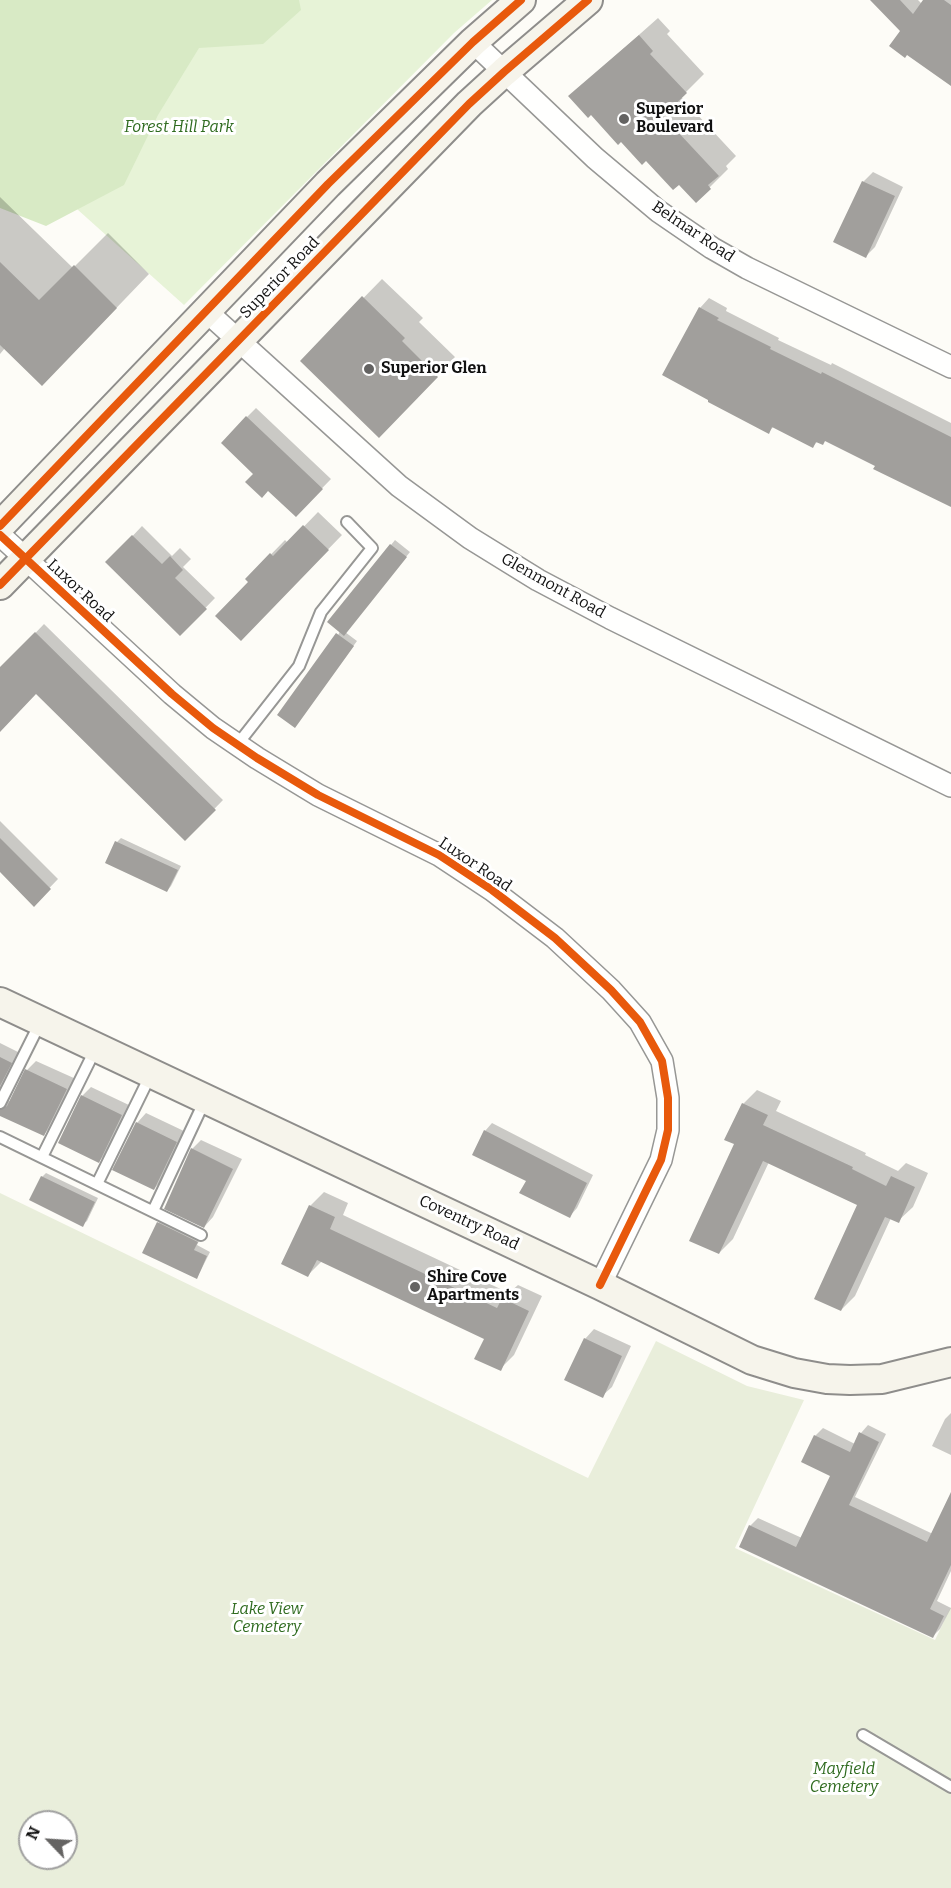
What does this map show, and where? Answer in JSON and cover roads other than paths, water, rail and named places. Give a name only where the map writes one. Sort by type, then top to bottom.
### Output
[{"type":"main road","name":"Superior Road","points":[[0,526],[328,184],[473,42],[522,0]]},
{"type":"main road","name":"Superior Road","points":[[0,585],[504,72],[588,0]]},
{"type":"main road","name":"Coventry Road","points":[[0,1002],[600,1285],[742,1356],[794,1373],[827,1379],[882,1379],[951,1362]]},
{"type":"street","name":"Belmar Road","points":[[473,42],[595,158],[658,211],[712,248],[747,268],[951,367]]},
{"type":"street","name":"Glenmont Road","points":[[206,311],[399,486],[470,538],[538,580],[610,618],[951,786]]},
{"type":"street","name":"Luxor Road","points":[[0,535],[172,694],[237,745],[318,795],[439,855],[483,884],[555,938],[611,990],[640,1023],[662,1061],[668,1098],[668,1130],[662,1160],[600,1285]]},
{"type":"lane","points":[[237,745],[299,666],[321,612],[372,548],[347,522]]},
{"type":"lane","points":[[0,1103],[41,1022]]},
{"type":"lane","points":[[42,1157],[96,1048]]},
{"type":"lane","points":[[97,1184],[151,1074]]},
{"type":"lane","points":[[153,1211],[206,1099]]},
{"type":"lane","points":[[0,1137],[201,1235]]},
{"type":"lane","points":[[863,1735],[951,1787]]},
{"type":"place","name":"Superior Boulevard","points":[[624,119]]},
{"type":"place","name":"Superior Glen","points":[[369,369]]},
{"type":"place","name":"Shire Cove Apartments","points":[[415,1287]]},
{"type":"park label","name":"Forest Hill Park","points":[[179,128]]},
{"type":"park label","name":"Lake View Cemetery","points":[[267,1619]]},
{"type":"park label","name":"Mayfield Cemetery","points":[[844,1779]]}]
